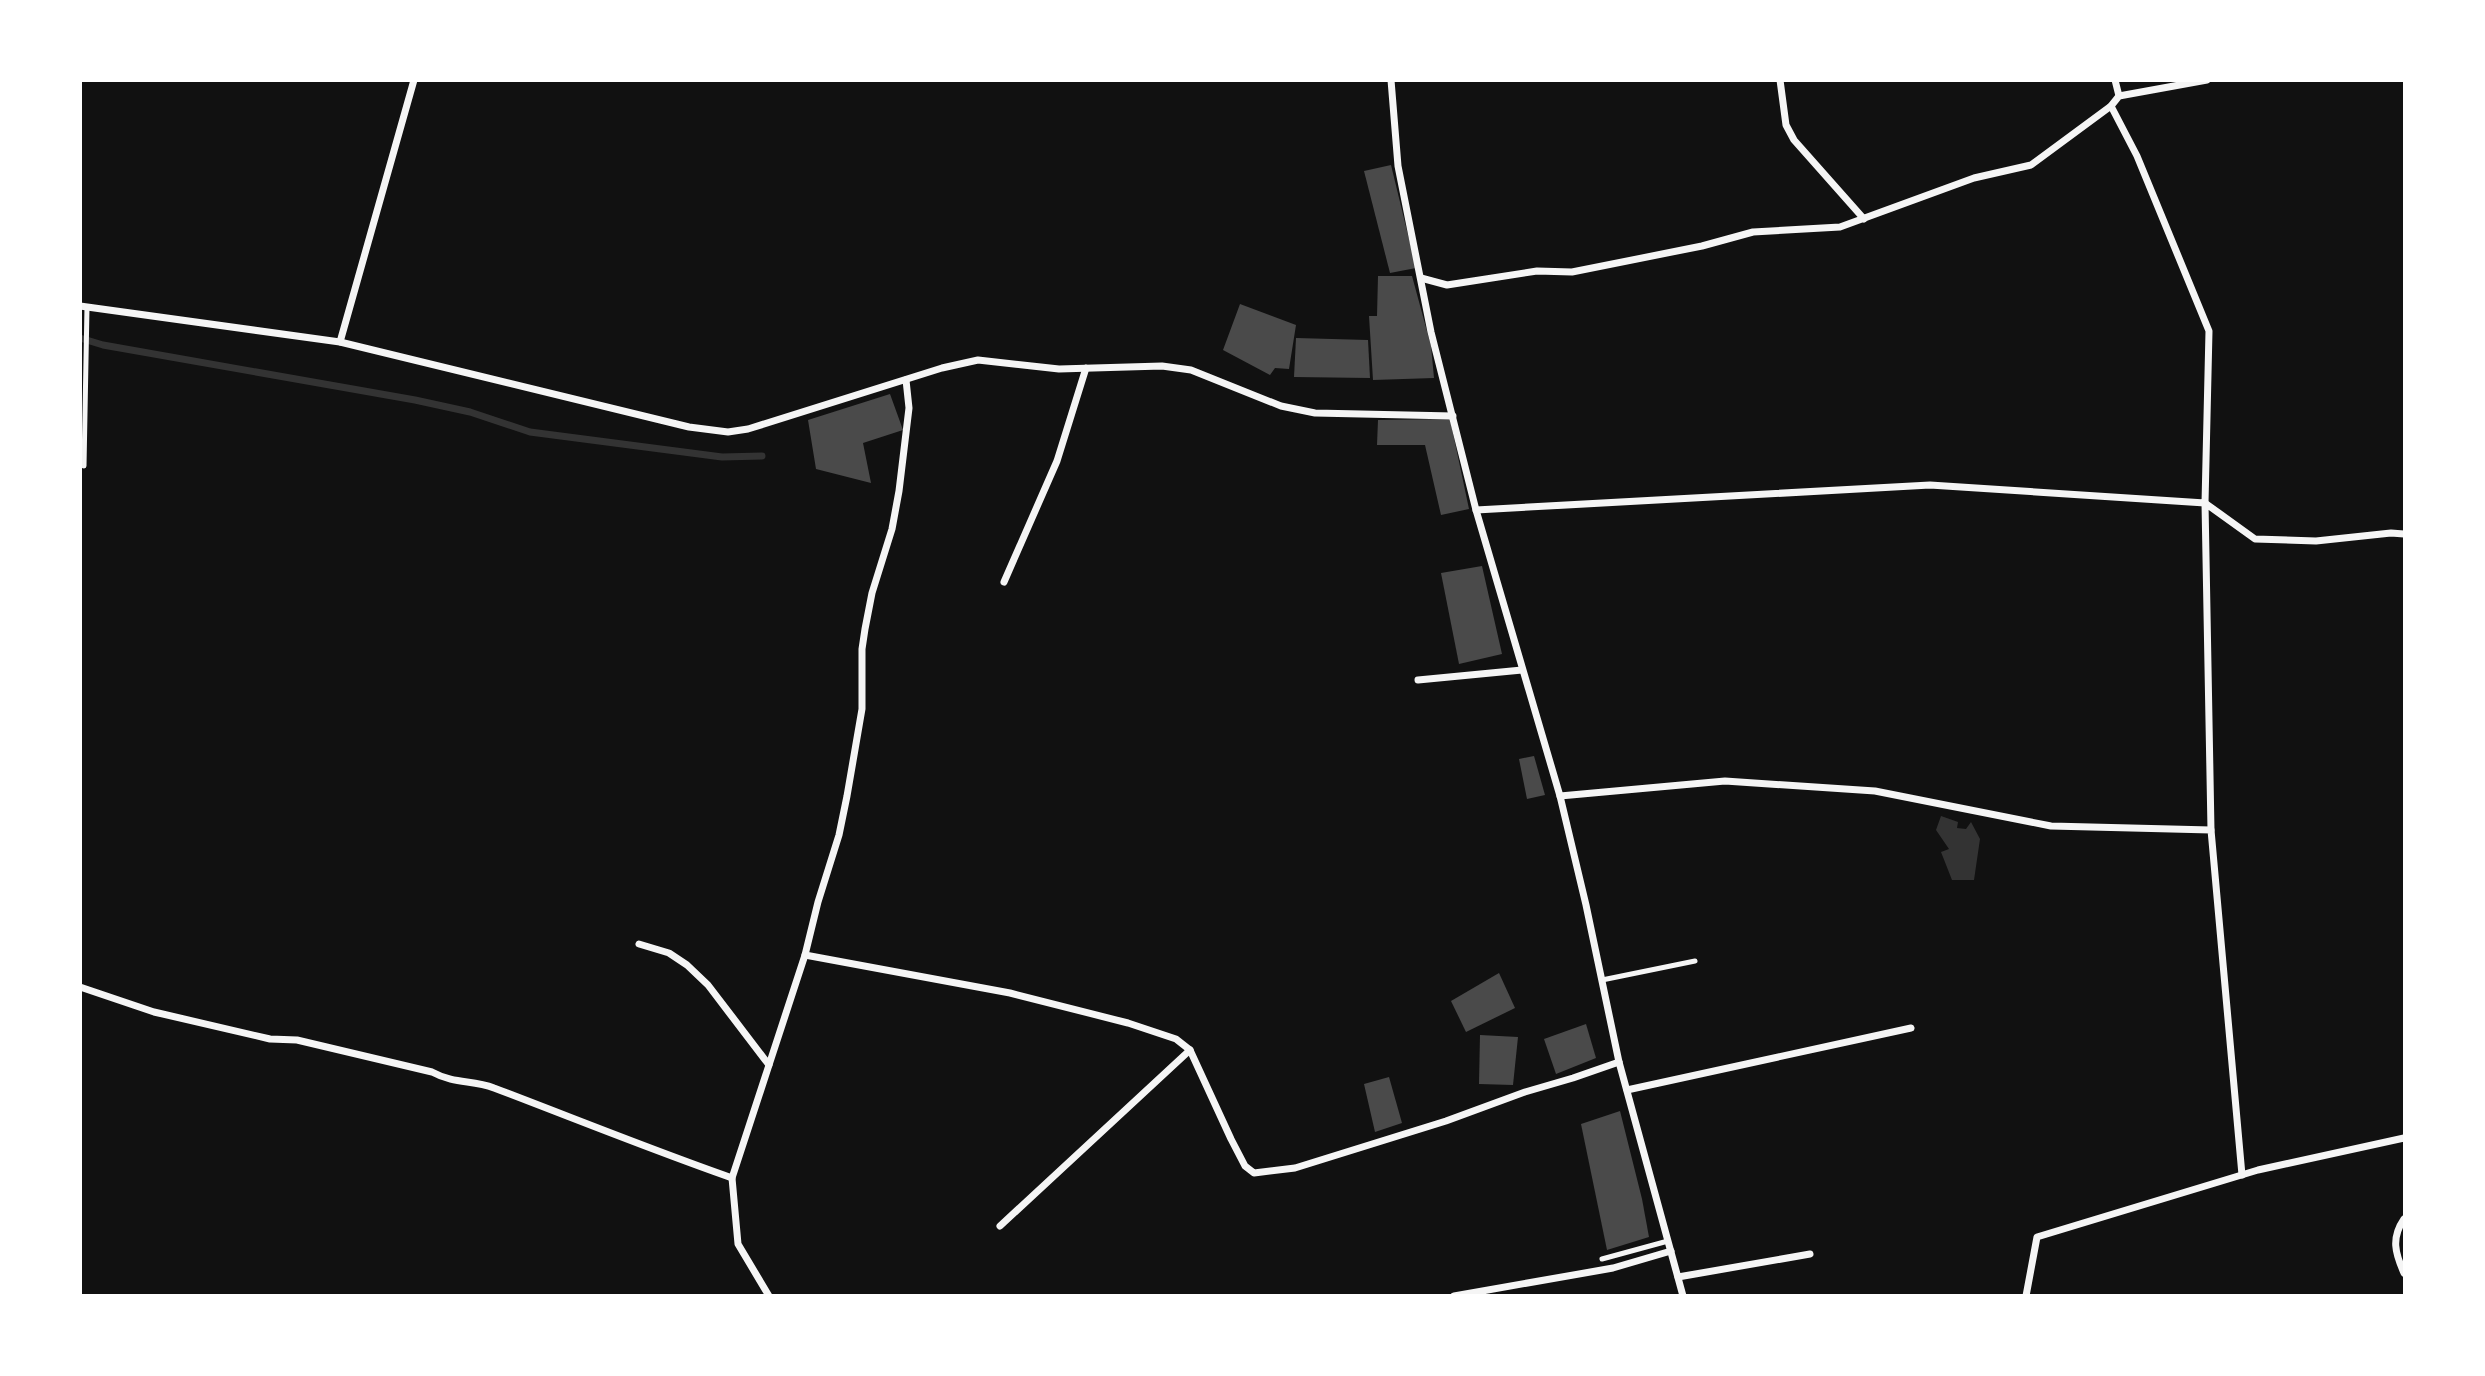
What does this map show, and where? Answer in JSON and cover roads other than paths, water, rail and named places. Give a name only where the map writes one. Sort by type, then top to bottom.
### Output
[{"type":"street","points":[[340,342],[414,80]]},
{"type":"street","points":[[1391,80],[1398,166],[1431,332],[1476,510],[1560,796],[1619,1062],[1683,1296]]},
{"type":"street","points":[[1780,80],[1786,125],[1794,140],[1864,219]]},
{"type":"street","points":[[2115,80],[2119,96]]},
{"type":"street","points":[[1421,278],[1447,285],[1537,271],[1572,272],[1702,246],[1753,232],[1840,227],[1974,178],[2031,165],[2111,106],[2119,96],[2207,80]]},
{"type":"street","points":[[2111,106],[2137,156],[2209,331],[2205,503],[2211,830],[2242,1175]]},
{"type":"street","points":[[84,307],[340,342],[690,427],[728,432],[748,429],[942,368],[978,360],[1059,369],[1163,366],[1192,370],[1281,406],[1315,413],[1453,416]]},
{"type":"street","points":[[1004,582],[1057,461],[1086,369]]},
{"type":"street","points":[[769,1296],[738,1244],[732,1178],[805,955],[839,835],[862,709],[862,649],[866,620],[892,529],[899,491],[909,408],[906,380]]},
{"type":"street","points":[[1476,510],[1930,485],[2205,503],[2255,539],[2316,541],[2404,534]]},
{"type":"street","points":[[1418,680],[1522,670]]},
{"type":"street","points":[[1560,796],[1725,781],[1875,791],[2050,826],[2211,830]]},
{"type":"street","points":[[639,944],[669,953],[687,965],[708,985],[769,1065]]},
{"type":"street","points":[[805,955],[1010,993],[1072,1008],[1176,1039],[1189,1050],[1235,1148],[1245,1166],[1254,1173],[1295,1168],[1455,1118],[1619,1062]]},
{"type":"street","points":[[80,987],[167,1015],[270,1039],[297,1040],[432,1072],[447,1081],[490,1086],[634,1144],[732,1178]]},
{"type":"street","points":[[1626,1090],[1911,1028]]},
{"type":"street","points":[[1000,1226],[1189,1050]]},
{"type":"street","points":[[2026,1296],[2037,1237],[2242,1175],[2404,1138]]},
{"type":"street","points":[[2404,1219],[2399,1227],[2395,1253],[2404,1273]]},
{"type":"street","points":[[1454,1296],[1613,1268],[1671,1251]]},
{"type":"street","points":[[1678,1277],[1810,1254]]},
{"type":"lane","points":[[84,307],[84,466]]},
{"type":"lane","points":[[1602,980],[1695,961]]},
{"type":"lane","points":[[1602,1259],[1668,1241]]},
{"type":"waterway","points":[[80,338],[103,345],[415,400],[470,412],[530,432],[722,457],[762,456]]}]
